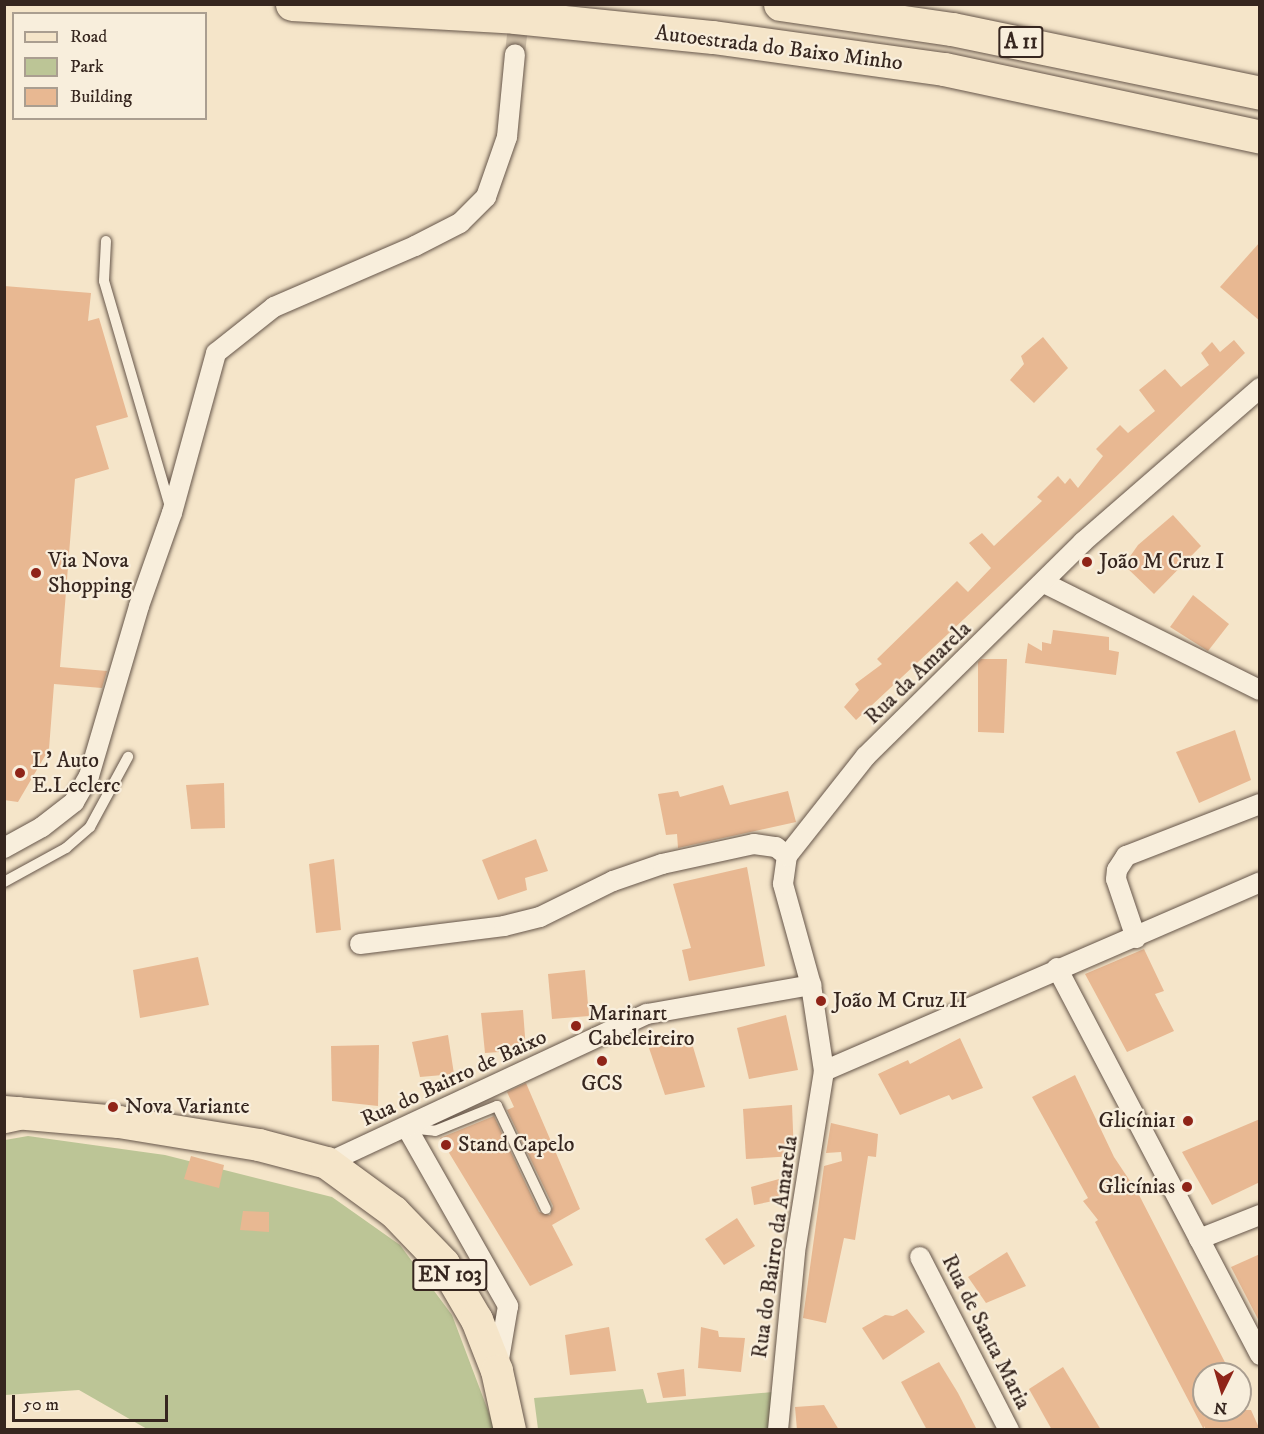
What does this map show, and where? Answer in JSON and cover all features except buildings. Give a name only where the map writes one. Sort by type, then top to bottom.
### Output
[{"type":"highway","name":"Autoestrada do Baixo Minho","points":[[292,4],[514,17],[713,37],[944,69],[1260,137]]},
{"type":"highway","name":"Autoestrada do Baixo Minho","points":[[780,4],[952,29],[1260,93]]},
{"type":"main road","name":"EN 103","points":[[9,1114],[119,1122],[260,1145],[327,1163],[394,1212],[444,1264],[477,1320],[498,1371],[510,1430]]},
{"type":"street","points":[[4,848],[42,827],[74,802],[89,776],[139,606],[172,513],[216,353],[274,307],[460,223],[486,197],[507,137],[515,54]]},
{"type":"street","name":"Rua da Amarela","points":[[787,856],[866,756],[1044,583],[1083,542],[1260,388]]},
{"type":"street","points":[[1044,583],[1260,690]]},
{"type":"street","points":[[1136,938],[1116,879],[1117,870],[1126,856],[1260,804]]},
{"type":"street","points":[[360,944],[504,926],[540,917],[613,881],[662,864],[754,844],[776,847],[787,856],[783,884],[811,985],[824,1071],[1057,968],[1136,938],[1260,882]]},
{"type":"street","points":[[1057,968],[1260,1355]]},
{"type":"street","name":"Rua do Bairro de Baixo","points":[[327,1163],[407,1128],[647,1014],[811,985]]},
{"type":"street","name":"Rua do Bairro da Amarela","points":[[778,1430],[792,1274],[824,1071]]},
{"type":"street","points":[[407,1128],[508,1306],[498,1371]]},
{"type":"street","points":[[1199,1239],[1260,1215]]},
{"type":"street","name":"Rua de Santa Maria","points":[[920,1257],[1009,1430]]},
{"type":"lane","points":[[106,241],[104,281],[172,513]]},
{"type":"lane","points":[[4,882],[66,848],[90,827],[128,757]]},
{"type":"lane","points":[[407,1128],[435,1131],[497,1106],[546,1209]]},
{"type":"green space","points":[[28,1136],[165,1155],[332,1197],[400,1245],[452,1315],[495,1429],[147,1429],[79,1390],[5,1395],[5,1140]]},
{"type":"green space","points":[[643,1389],[647,1403],[773,1392],[777,1429],[538,1429],[534,1398]]},
{"type":"tunnel","points":[[515,54],[520,7]]},
{"type":"place","name":"João M Cruz I","points":[[1087,562]]},
{"type":"place","name":"Via Nova Shopping","points":[[36,573]]},
{"type":"place","name":"L' Auto E.Leclerc","points":[[20,773]]},
{"type":"place","name":"João M Cruz II","points":[[821,1001]]},
{"type":"place","name":"Marinart Cabeleireiro","points":[[576,1026]]},
{"type":"place","name":"GCS","points":[[602,1061]]},
{"type":"place","name":"Nova Variante","points":[[113,1107]]},
{"type":"place","name":"Glicínia1","points":[[1188,1121]]},
{"type":"place","name":"Stand Capelo","points":[[446,1145]]},
{"type":"place","name":"Glicínias","points":[[1187,1187]]}]
